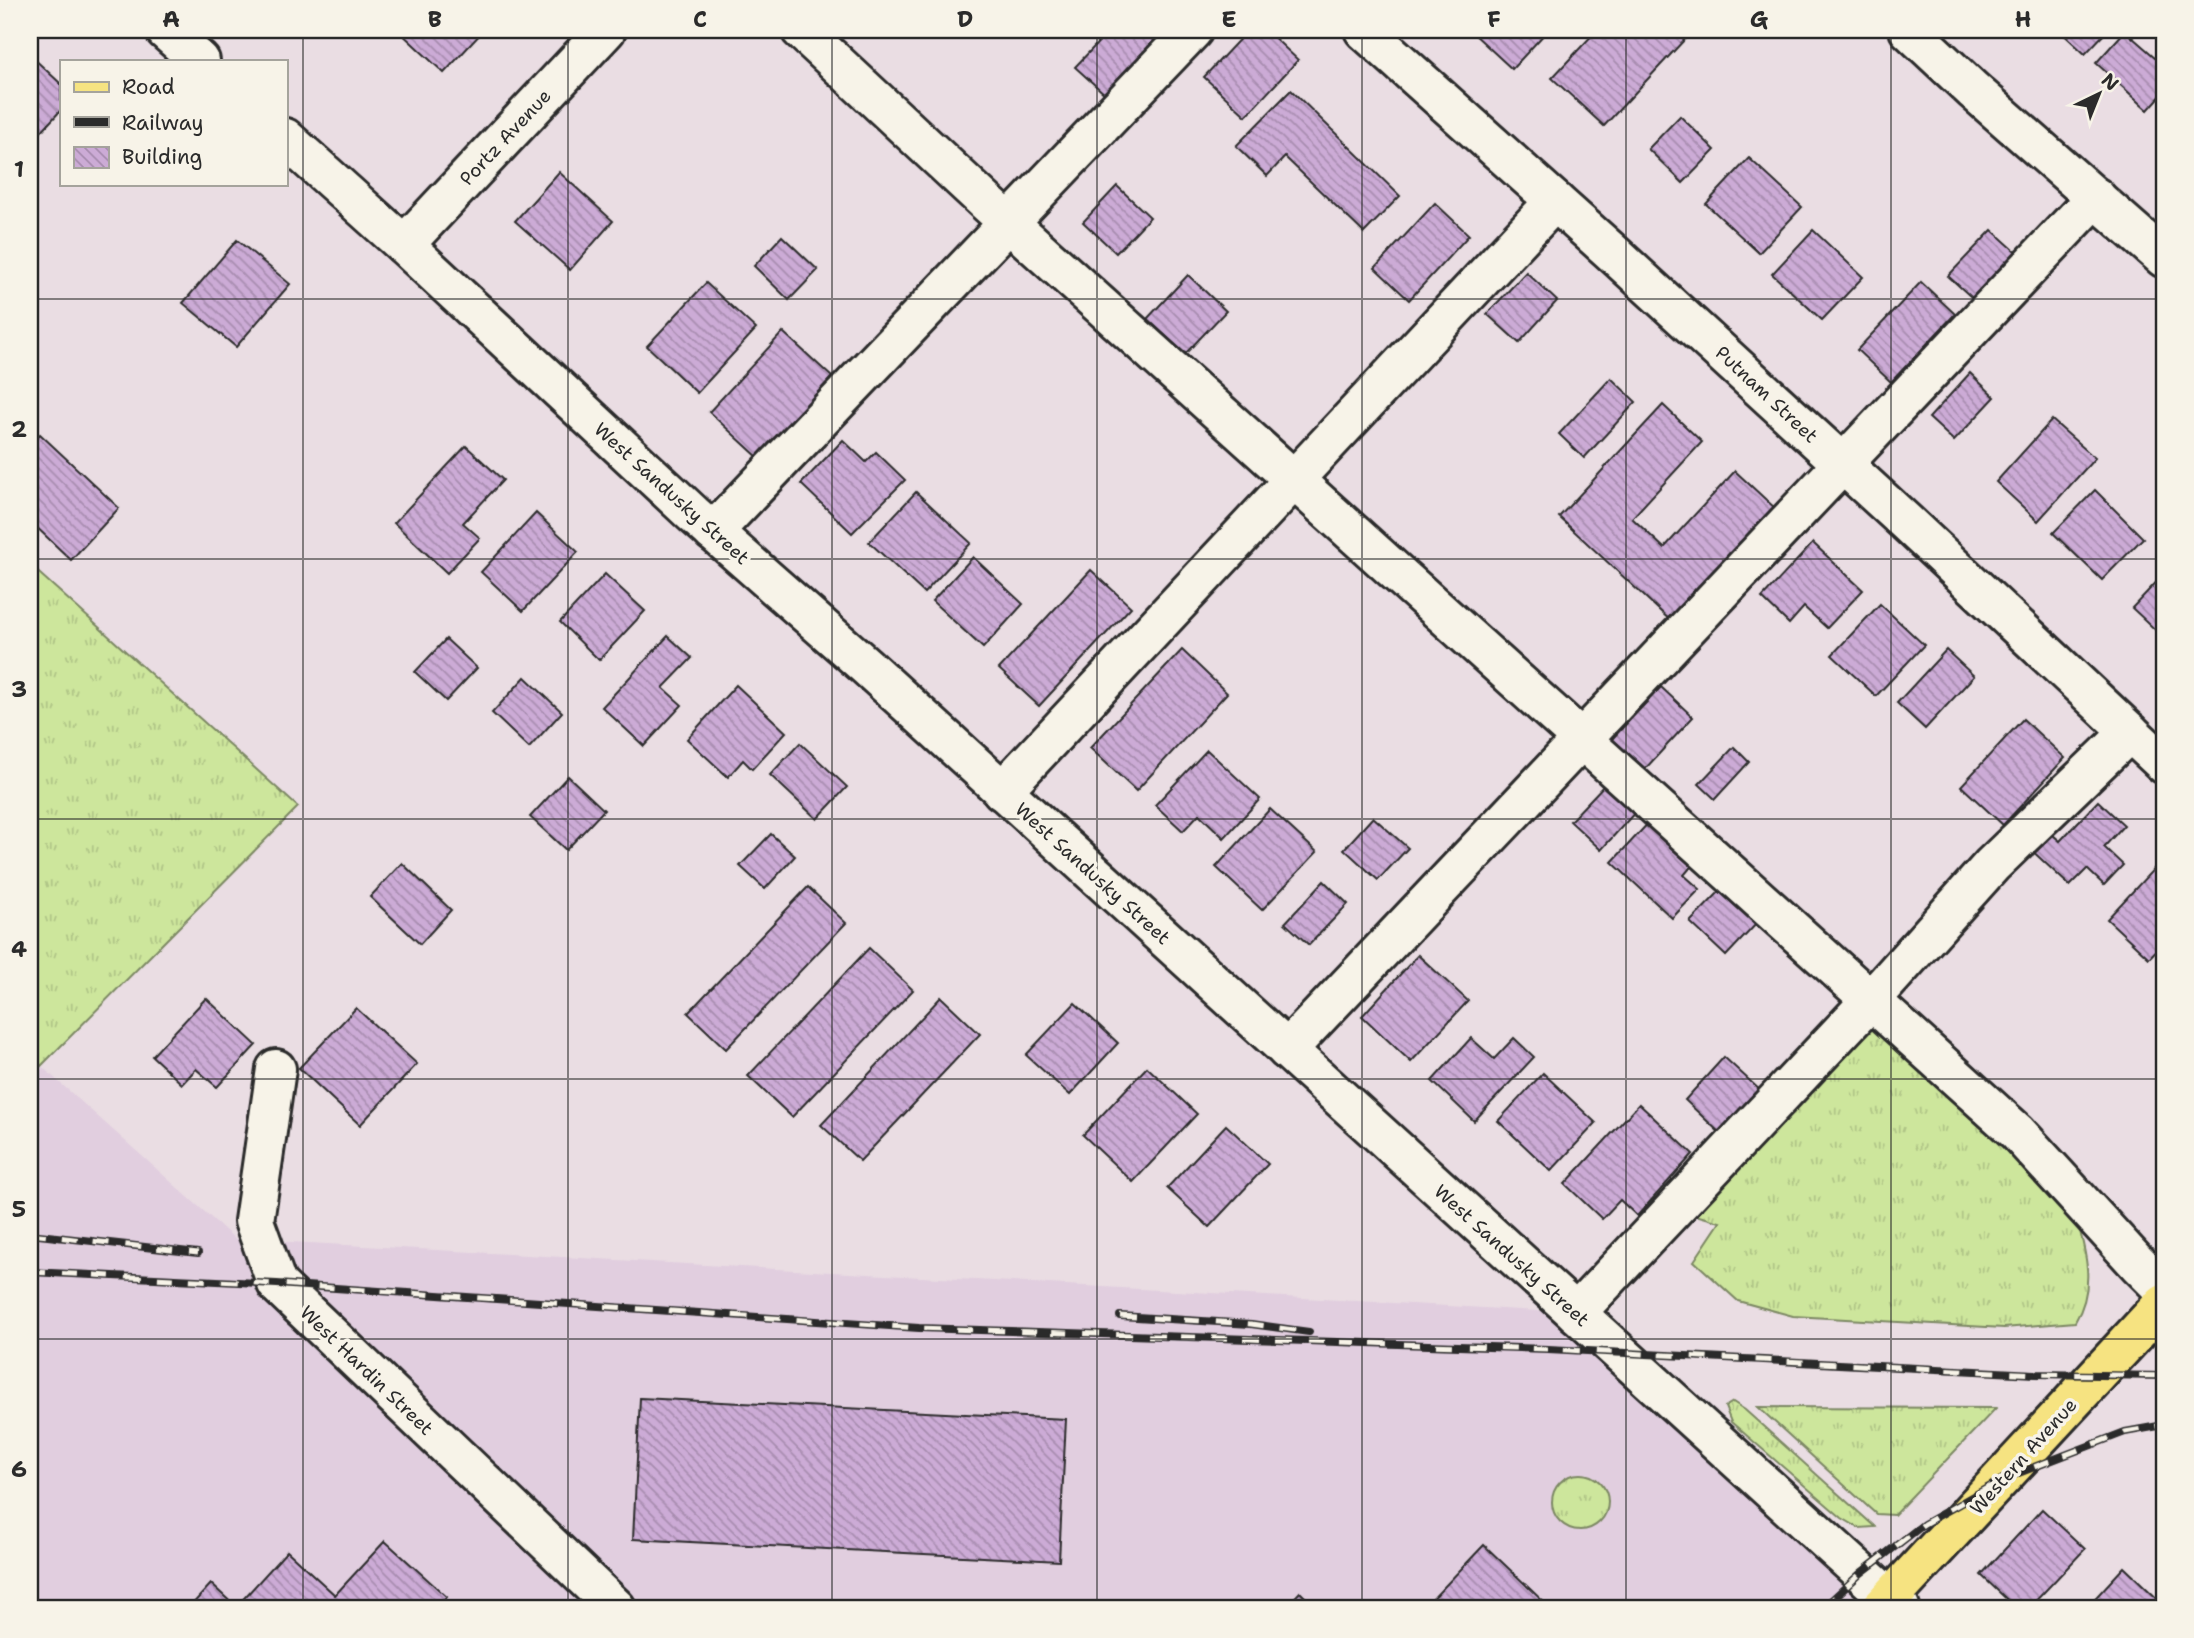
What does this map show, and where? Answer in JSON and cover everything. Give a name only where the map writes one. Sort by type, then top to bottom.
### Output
[{"type":"main road","name":"Western Avenue","points":[[1890,1605],[2164,1303]]},
{"type":"street","points":[[166,30],[199,60]]},
{"type":"street","name":"Portz Avenue","points":[[404,245],[606,30]]},
{"type":"street","points":[[801,30],[1010,224],[2017,1132],[2164,1290]]},
{"type":"street","points":[[713,532],[1193,30]]},
{"type":"street","name":"Putnam Street","points":[[1364,30],[1842,463],[2164,764]]},
{"type":"street","points":[[1909,30],[2164,258]]},
{"type":"street","name":"West Sandusky Street","points":[[287,140],[713,532],[866,666],[1576,1312],[1890,1605]]},
{"type":"street","points":[[1287,1049],[2096,197]]},
{"type":"street","points":[[1002,790],[1555,201]]},
{"type":"street","points":[[1576,1312],[1870,1001],[1993,866],[2130,732]]},
{"type":"street","name":"West Hardin Street","points":[[276,1069],[254,1221],[276,1284],[616,1608]]},
{"type":"shaded area","points":[[30,1056],[235,1239],[1576,1313],[1881,1608],[30,1608]]},
{"type":"green space","points":[[30,565],[298,807],[41,1066],[30,1056]]},
{"type":"green space","points":[[1887,1028],[2076,1216],[2086,1256],[2087,1283],[2075,1322],[2004,1328],[1793,1316],[1738,1301],[1694,1261],[1720,1222],[1685,1212],[1854,1032]]},
{"type":"green space","points":[[1733,1402],[1875,1527],[1859,1528],[1842,1518],[1731,1422],[1725,1407]]},
{"type":"green space","points":[[1758,1407],[1996,1408],[1894,1515],[1876,1514]]},
{"type":"green space","points":[[1580,1474],[1591,1476],[1600,1482],[1606,1491],[1606,1513],[1600,1522],[1591,1528],[1580,1530],[1569,1528],[1560,1522],[1554,1513],[1552,1502],[1554,1491],[1560,1482],[1569,1476]]},
{"type":"building","points":[[400,30],[484,30],[444,73]]},
{"type":"building","points":[[1110,30],[1166,30],[1106,95],[1075,67]]},
{"type":"building","points":[[1248,30],[1266,30],[1298,60],[1246,116],[1204,77]]},
{"type":"building","points":[[1476,30],[1548,30],[1512,69],[1473,33]]},
{"type":"building","points":[[1597,30],[1677,30],[1686,38],[1604,126],[1552,78]]},
{"type":"building","points":[[2059,30],[2108,30],[2085,54]]},
{"type":"building","points":[[2125,31],[2164,65],[2164,92],[2148,110],[2096,63]]},
{"type":"building","points":[[30,55],[60,83],[60,111],[38,135],[30,127]]},
{"type":"building","points":[[1291,90],[1400,196],[1364,233],[1285,157],[1267,176],[1236,146]]},
{"type":"building","points":[[1680,116],[1715,150],[1683,183],[1648,149]]},
{"type":"building","points":[[1749,158],[1802,207],[1759,253],[1706,204]]},
{"type":"building","points":[[559,172],[613,221],[570,270],[515,221]]},
{"type":"building","points":[[1117,186],[1150,217],[1116,253],[1083,222]]},
{"type":"building","points":[[1435,203],[1469,235],[1409,300],[1375,268]]},
{"type":"building","points":[[1813,230],[1863,277],[1822,320],[1772,274]]},
{"type":"building","points":[[1992,230],[2023,258],[1980,305],[1948,276]]},
{"type":"building","points":[[782,236],[818,270],[789,300],[754,266]]},
{"type":"building","points":[[237,240],[290,284],[236,347],[183,303]]},
{"type":"building","points":[[1526,272],[1557,301],[1519,343],[1487,314]]},
{"type":"building","points":[[1188,275],[1226,311],[1185,354],[1147,319]]},
{"type":"building","points":[[1921,282],[1955,314],[1891,382],[1857,350]]},
{"type":"building","points":[[706,283],[756,329],[697,393],[647,346]]},
{"type":"building","points":[[783,332],[832,377],[759,458],[709,412]]},
{"type":"building","points":[[1970,373],[1995,397],[1954,441],[1929,418]]},
{"type":"building","points":[[1611,378],[1636,402],[1584,458],[1559,434]]},
{"type":"building","points":[[1663,405],[1702,442],[1632,518],[1664,548],[1735,471],[1777,510],[1673,623],[1559,517]]},
{"type":"building","points":[[2052,420],[2095,458],[2038,521],[1996,482]]},
{"type":"building","points":[[40,434],[119,508],[71,560],[30,521],[30,444]]},
{"type":"building","points":[[843,440],[866,462],[876,452],[905,480],[852,533],[801,484]]},
{"type":"building","points":[[466,446],[503,480],[463,523],[480,538],[447,573],[394,523]]},
{"type":"building","points":[[2095,490],[2143,538],[2102,580],[2053,533]]},
{"type":"building","points":[[916,492],[971,543],[924,593],[869,542]]},
{"type":"building","points":[[536,513],[578,552],[523,611],[481,572]]},
{"type":"building","points":[[1813,543],[1863,590],[1827,628],[1804,607],[1789,624],[1762,598]]},
{"type":"building","points":[[973,557],[1023,604],[983,648],[932,601]]},
{"type":"building","points":[[1091,570],[1131,607],[1039,706],[999,669]]},
{"type":"building","points":[[605,574],[645,611],[599,660],[560,622]]},
{"type":"building","points":[[2164,574],[2164,638],[2132,608]]},
{"type":"building","points":[[1880,604],[1924,645],[1876,696],[1832,655]]},
{"type":"building","points":[[668,636],[692,658],[663,688],[682,705],[644,746],[602,707]]},
{"type":"building","points":[[446,639],[477,668],[446,701],[415,672]]},
{"type":"building","points":[[1182,650],[1227,693],[1136,791],[1090,748]]},
{"type":"building","points":[[1946,650],[1974,676],[1925,729],[1897,703]]},
{"type":"building","points":[[525,677],[562,712],[529,748],[492,713]]},
{"type":"building","points":[[736,685],[786,732],[752,769],[743,760],[728,777],[687,739]]},
{"type":"building","points":[[1661,687],[1693,717],[1645,769],[1612,739]]},
{"type":"building","points":[[2023,719],[2065,758],[2003,825],[1961,786]]},
{"type":"building","points":[[800,743],[847,787],[817,819],[770,775]]},
{"type":"building","points":[[1734,747],[1749,762],[1715,799],[1699,784]]},
{"type":"building","points":[[1207,750],[1260,799],[1224,838],[1199,814],[1183,831],[1155,805]]},
{"type":"building","points":[[568,776],[604,810],[566,850],[530,817]]},
{"type":"building","points":[[1608,781],[1638,809],[1601,850],[1570,821]]},
{"type":"building","points":[[2098,801],[2124,825],[2104,847],[2123,865],[2104,885],[2087,869],[2070,886],[2028,847],[2045,828],[2060,841]]},
{"type":"building","points":[[1270,809],[1317,852],[1262,910],[1216,867]]},
{"type":"building","points":[[1373,817],[1408,848],[1378,880],[1344,849]]},
{"type":"building","points":[[1653,818],[1697,860],[1684,875],[1700,889],[1672,918],[1612,862]]},
{"type":"building","points":[[771,834],[795,856],[765,889],[740,866]]},
{"type":"building","points":[[2161,861],[2164,865],[2164,942],[2149,958],[2107,919]]},
{"type":"building","points":[[402,863],[451,910],[420,944],[370,897]]},
{"type":"building","points":[[1324,881],[1348,904],[1309,945],[1285,923]]},
{"type":"building","points":[[808,887],[846,923],[726,1049],[688,1013]]},
{"type":"building","points":[[1723,888],[1759,921],[1726,956],[1690,922]]},
{"type":"building","points":[[869,948],[913,990],[792,1117],[748,1076]]},
{"type":"building","points":[[1418,955],[1468,1001],[1411,1062],[1362,1016]]},
{"type":"building","points":[[941,997],[980,1034],[860,1161],[821,1125]]},
{"type":"building","points":[[206,998],[256,1045],[217,1087],[196,1069],[182,1084],[152,1056]]},
{"type":"building","points":[[1075,1003],[1118,1043],[1070,1095],[1026,1055]]},
{"type":"building","points":[[356,1008],[417,1064],[360,1125],[299,1068]]},
{"type":"building","points":[[1471,1038],[1494,1059],[1514,1038],[1534,1057],[1474,1121],[1432,1081]]},
{"type":"building","points":[[1724,1057],[1762,1092],[1722,1135],[1685,1100]]},
{"type":"building","points":[[1147,1067],[1197,1114],[1133,1182],[1083,1135]]},
{"type":"building","points":[[1543,1073],[1596,1123],[1551,1171],[1498,1121]]},
{"type":"building","points":[[1639,1104],[1693,1154],[1637,1216],[1620,1200],[1602,1219],[1565,1184]]},
{"type":"building","points":[[1226,1125],[1268,1164],[1209,1227],[1167,1188]]},
{"type":"building","points":[[640,1398],[1066,1419],[1059,1561],[633,1539]]},
{"type":"building","points":[[2042,1509],[2085,1549],[2029,1608],[2016,1608],[1981,1575]]},
{"type":"building","points":[[385,1541],[447,1597],[437,1608],[189,1608],[211,1584],[236,1607],[287,1551],[335,1595]]},
{"type":"building","points":[[1484,1545],[1550,1608],[1424,1608]]},
{"type":"building","points":[[2124,1567],[2164,1605],[2164,1608],[2086,1608]]},
{"type":"building","points":[[1300,1592],[1316,1608],[1285,1608]]},
{"type":"railway","points":[[30,1234],[198,1253]]},
{"type":"railway","points":[[30,1272],[277,1284],[919,1328],[1548,1349],[2035,1374],[2164,1376]]},
{"type":"railway","points":[[1120,1316],[1251,1324],[1309,1332]]},
{"type":"railway","points":[[1823,1608],[1861,1573],[1924,1524],[2003,1479],[2125,1432],[2164,1425]]}]
